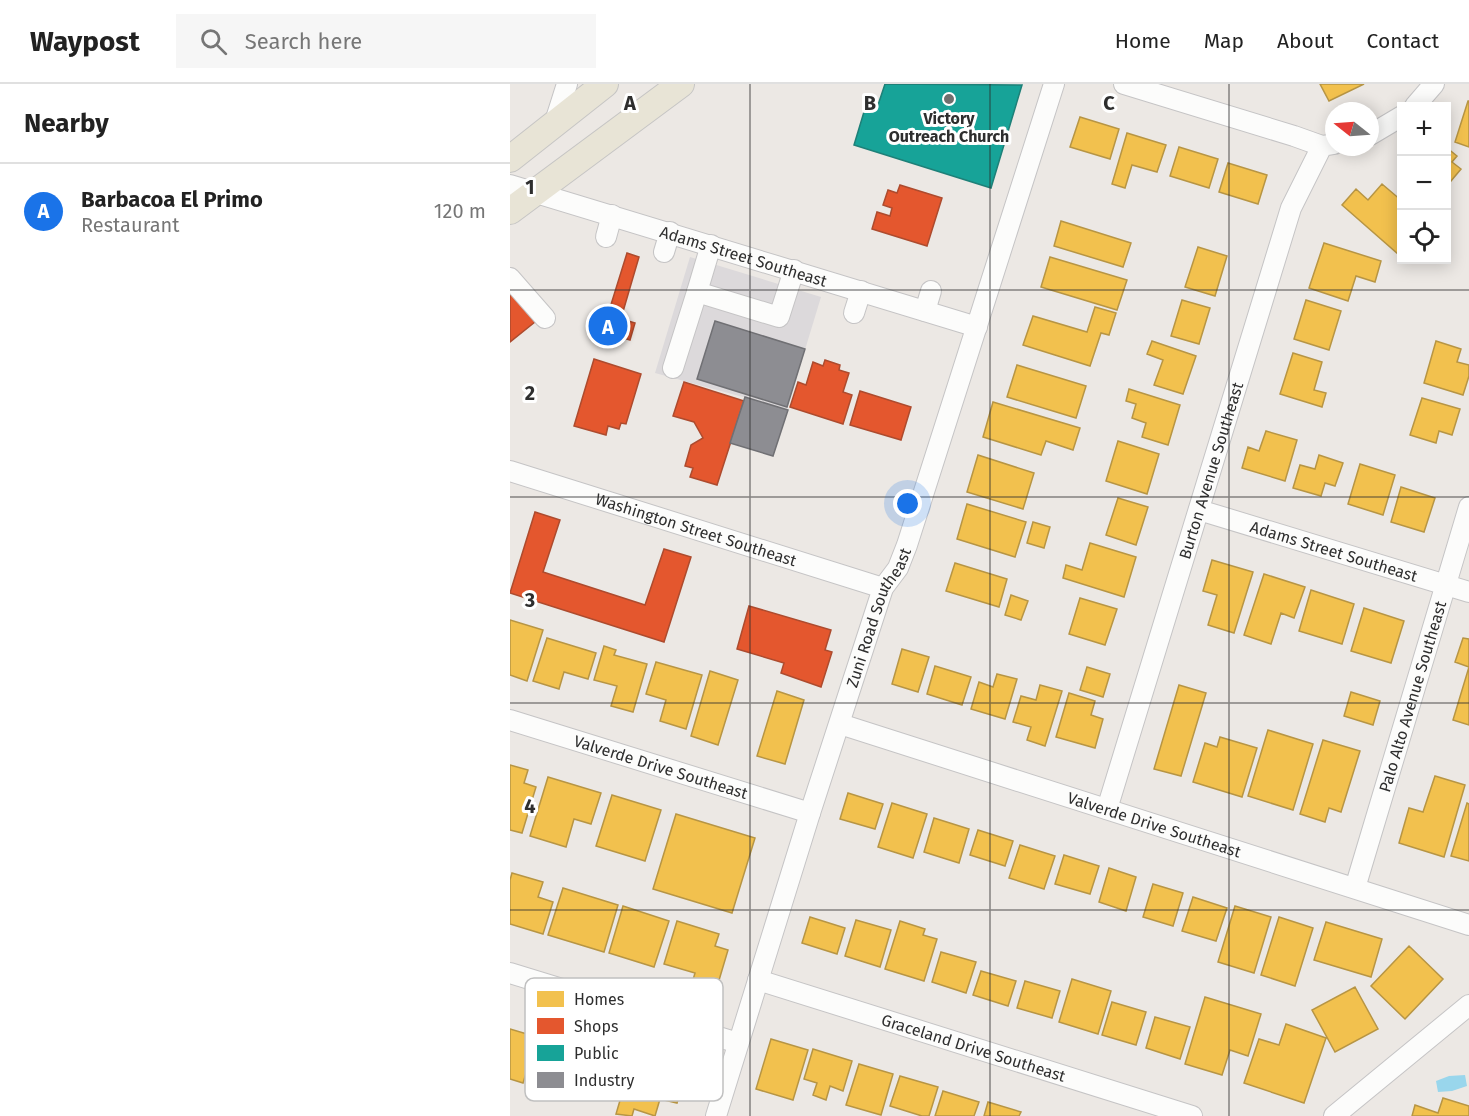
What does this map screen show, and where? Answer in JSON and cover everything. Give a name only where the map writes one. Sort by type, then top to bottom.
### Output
[{"type":"main road","points":[[510,159],[605,84]]},
{"type":"main road","points":[[510,211],[522,188],[681,84]]},
{"type":"street","points":[[554,125],[567,84]]},
{"type":"street","name":"Zuni Road Southeast","points":[[723,1093],[883,588],[898,568],[907,545],[1054,84]]},
{"type":"street","points":[[1124,84],[1325,144]]},
{"type":"street","points":[[1418,102],[1434,84]]},
{"type":"street","points":[[1379,129],[1397,118]]},
{"type":"street","name":"Burton Avenue Southeast","points":[[1107,809],[1291,208],[1325,150]]},
{"type":"street","name":"Adams Street Southeast","points":[[522,188],[977,327]]},
{"type":"street","points":[[606,237],[612,215]]},
{"type":"street","points":[[664,252],[670,232]]},
{"type":"street","points":[[673,368],[711,245]]},
{"type":"street","points":[[697,292],[779,317],[794,270]]},
{"type":"street","points":[[510,278],[545,318]]},
{"type":"street","points":[[854,313],[861,291]]},
{"type":"street","points":[[925,311],[931,291]]},
{"type":"street","name":"Washington Street Southeast","points":[[510,471],[883,588]]},
{"type":"street","name":"Palo Alto Avenue Southeast","points":[[1354,888],[1469,507]]},
{"type":"street","name":"Adams Street Southeast","points":[[1199,510],[1469,592]]},
{"type":"street","name":"Valverde Drive Southeast","points":[[510,720],[810,813]]},
{"type":"street","name":"Valverde Drive Southeast","points":[[840,724],[1469,925]]},
{"type":"street","points":[[510,973],[526,978]]},
{"type":"street","name":"Graceland Drive Southeast","points":[[758,980],[1192,1116]]},
{"type":"street","points":[[1334,1116],[1469,1005]]},
{"type":"street","points":[[723,1038],[738,1043]]},
{"type":"street","name":"Zuni Road Southeast","points":[[716,1116],[721,1101]]},
{"type":"shaded area","points":[[690,257],[821,297],[787,409],[655,373]]},
{"type":"water","points":[[1465,1075],[1467,1086],[1452,1091],[1438,1092],[1436,1081],[1449,1076]]},
{"type":"building: Homes","points":[[1320,84],[1364,84],[1329,101]]},
{"type":"building: Homes","points":[[1469,101],[1469,147],[1455,142]]},
{"type":"building: Homes","points":[[1080,117],[1119,129],[1110,159],[1070,147]]},
{"type":"building: Homes","points":[[1127,133],[1166,145],[1157,172],[1132,165],[1125,188],[1112,184]]},
{"type":"building: Homes","points":[[1179,147],[1218,159],[1209,188],[1170,176]]},
{"type":"building: Homes","points":[[1451,151],[1457,156],[1452,162],[1461,169],[1451,181]]},
{"type":"building: Homes","points":[[1228,163],[1267,175],[1258,204],[1219,192]]},
{"type":"building: Homes","points":[[1382,184],[1397,197],[1397,253],[1342,205],[1356,189],[1368,200]]},
{"type":"building: Homes","points":[[1061,221],[1131,243],[1123,267],[1054,246]]},
{"type":"building: Homes","points":[[1324,243],[1381,261],[1375,282],[1356,276],[1348,301],[1309,288]]},
{"type":"building: Homes","points":[[1198,247],[1227,256],[1215,296],[1185,287]]},
{"type":"building: Homes","points":[[1050,257],[1127,280],[1117,310],[1041,287]]},
{"type":"building: Homes","points":[[1182,300],[1210,308],[1199,344],[1171,336]]},
{"type":"building: Homes","points":[[1306,300],[1341,311],[1329,350],[1294,339]]},
{"type":"building: Homes","points":[[1095,307],[1116,313],[1109,335],[1101,333],[1090,366],[1023,345],[1033,316],[1087,332]]},
{"type":"building: Homes","points":[[1152,341],[1196,356],[1183,394],[1154,385],[1163,360],[1147,354]]},
{"type":"building: Homes","points":[[1436,341],[1461,349],[1457,362],[1469,365],[1469,376],[1463,395],[1424,383]]},
{"type":"building: Homes","points":[[1293,353],[1322,362],[1314,390],[1326,393],[1322,407],[1280,394]]},
{"type":"building: Homes","points":[[1017,365],[1086,386],[1076,418],[1007,397]]},
{"type":"building: Homes","points":[[1129,389],[1180,405],[1168,445],[1142,437],[1146,423],[1132,418],[1136,404],[1126,401]]},
{"type":"building: Homes","points":[[1422,398],[1460,409],[1452,435],[1439,431],[1436,443],[1410,435]]},
{"type":"building: Homes","points":[[993,402],[1080,428],[1073,450],[1046,441],[1041,455],[983,437]]},
{"type":"building: Homes","points":[[1266,431],[1297,440],[1285,481],[1242,468],[1248,447],[1259,451]]},
{"type":"building: Homes","points":[[1118,441],[1159,454],[1147,494],[1106,481]]},
{"type":"building: Homes","points":[[978,455],[1034,473],[1023,509],[967,492]]},
{"type":"building: Homes","points":[[1319,455],[1343,463],[1335,486],[1325,483],[1321,496],[1293,488],[1300,465],[1315,469]]},
{"type":"building: Homes","points":[[1360,464],[1395,475],[1383,515],[1348,504]]},
{"type":"building: Homes","points":[[1401,487],[1435,498],[1424,532],[1391,522]]},
{"type":"building: Homes","points":[[1118,498],[1148,507],[1136,545],[1106,535]]},
{"type":"building: Homes","points":[[967,504],[1026,522],[1015,557],[957,539]]},
{"type":"building: Homes","points":[[1033,522],[1050,527],[1044,548],[1027,543]]},
{"type":"building: Homes","points":[[1090,543],[1136,557],[1124,597],[1063,578],[1066,565],[1082,570]]},
{"type":"building: Homes","points":[[1212,560],[1253,572],[1234,633],[1208,625],[1217,595],[1203,591]]},
{"type":"building: Homes","points":[[955,563],[1007,579],[999,607],[946,591]]},
{"type":"building: Homes","points":[[1264,574],[1305,587],[1294,618],[1281,613],[1271,644],[1244,635]]},
{"type":"building: Homes","points":[[1311,590],[1354,604],[1342,644],[1299,631]]},
{"type":"building: Homes","points":[[1011,595],[1028,601],[1021,620],[1005,615]]},
{"type":"building: Homes","points":[[1080,598],[1117,609],[1105,645],[1069,634]]},
{"type":"building: Homes","points":[[1364,608],[1404,621],[1391,663],[1351,651]]},
{"type":"building: Homes","points":[[510,620],[543,630],[527,681],[510,675]]},
{"type":"building: Homes","points":[[547,638],[596,653],[588,679],[564,672],[559,689],[533,681]]},
{"type":"building: Homes","points":[[1463,638],[1469,639],[1469,667],[1455,662]]},
{"type":"building: Homes","points":[[604,646],[616,650],[614,655],[647,664],[633,712],[611,706],[617,686],[594,680]]},
{"type":"building: Homes","points":[[902,649],[929,657],[918,692],[892,684]]},
{"type":"building: Homes","points":[[656,662],[702,675],[686,729],[660,721],[666,700],[646,694]]},
{"type":"building: Homes","points":[[935,666],[971,677],[962,705],[927,694]]},
{"type":"building: Homes","points":[[1087,667],[1110,674],[1103,697],[1080,690]]},
{"type":"building: Homes","points":[[1469,667],[1469,725],[1453,720]]},
{"type":"building: Homes","points":[[710,671],[738,680],[718,745],[691,736]]},
{"type":"building: Homes","points":[[997,674],[1017,679],[1005,719],[971,709],[979,682],[993,687]]},
{"type":"building: Homes","points":[[1040,685],[1062,691],[1045,746],[1027,740],[1031,727],[1013,722],[1021,696],[1036,700]]},
{"type":"building: Homes","points":[[1179,685],[1206,693],[1181,776],[1154,769]]},
{"type":"building: Homes","points":[[777,691],[804,700],[785,764],[757,756]]},
{"type":"building: Homes","points":[[1351,692],[1380,701],[1373,725],[1344,716]]},
{"type":"building: Homes","points":[[1069,693],[1095,701],[1091,715],[1103,719],[1095,748],[1056,737]]},
{"type":"building: Homes","points":[[1268,730],[1313,744],[1293,810],[1248,796]]},
{"type":"building: Homes","points":[[1220,737],[1257,748],[1242,797],[1193,782],[1205,743],[1217,747]]},
{"type":"building: Homes","points":[[1323,740],[1360,751],[1341,812],[1329,808],[1325,822],[1300,814]]},
{"type":"building: Homes","points":[[510,765],[528,770],[524,783],[536,787],[522,833],[510,830]]},
{"type":"building: Homes","points":[[1435,776],[1465,785],[1444,857],[1399,843],[1409,808],[1423,812]]},
{"type":"building: Homes","points":[[548,777],[601,793],[591,824],[574,819],[566,847],[530,836]]},
{"type":"building: Homes","points":[[848,793],[883,804],[875,829],[840,819]]},
{"type":"building: Homes","points":[[612,795],[661,810],[645,861],[596,846]]},
{"type":"building: Homes","points":[[892,803],[927,814],[913,858],[878,847]]},
{"type":"building: Homes","points":[[1467,803],[1469,804],[1469,861],[1451,856]]},
{"type":"building: Homes","points":[[676,814],[755,838],[732,913],[653,889]]},
{"type":"building: Homes","points":[[934,818],[969,829],[959,863],[924,852]]},
{"type":"building: Homes","points":[[978,830],[1013,841],[1005,866],[970,855]]},
{"type":"building: Homes","points":[[1020,845],[1055,856],[1044,889],[1009,878]]},
{"type":"building: Homes","points":[[1064,855],[1099,866],[1090,894],[1055,884]]},
{"type":"building: Homes","points":[[1109,868],[1136,877],[1126,911],[1099,902]]},
{"type":"building: Homes","points":[[512,873],[543,882],[538,897],[553,902],[543,934],[510,924]]},
{"type":"building: Homes","points":[[1153,884],[1183,893],[1173,926],[1143,917]]},
{"type":"building: Homes","points":[[563,888],[618,905],[604,952],[548,935]]},
{"type":"building: Homes","points":[[1193,897],[1227,908],[1216,941],[1182,931]]},
{"type":"building: Homes","points":[[623,906],[669,921],[654,967],[609,953]]},
{"type":"building: Homes","points":[[1235,906],[1271,917],[1254,973],[1218,962]]},
{"type":"building: Homes","points":[[810,917],[845,928],[837,954],[802,943]]},
{"type":"building: Homes","points":[[1279,917],[1313,928],[1295,986],[1261,975]]},
{"type":"building: Homes","points":[[856,920],[891,930],[880,967],[845,956]]},
{"type":"building: Homes","points":[[677,921],[719,934],[715,946],[728,950],[720,978],[694,978],[695,973],[664,964]]},
{"type":"building: Homes","points":[[900,921],[925,929],[923,935],[937,939],[924,981],[885,969]]},
{"type":"building: Homes","points":[[1326,922],[1382,939],[1371,977],[1314,960]]},
{"type":"building: Homes","points":[[1409,946],[1443,979],[1405,1019],[1371,986]]},
{"type":"building: Homes","points":[[941,952],[976,962],[966,993],[932,982]]},
{"type":"building: Homes","points":[[981,971],[1016,981],[1008,1006],[973,995]]},
{"type":"building: Homes","points":[[1072,979],[1111,991],[1098,1034],[1059,1022]]},
{"type":"building: Homes","points":[[1025,981],[1060,991],[1052,1018],[1017,1008]]},
{"type":"building: Homes","points":[[1355,987],[1378,1029],[1335,1052],[1312,1010]]},
{"type":"building: Homes","points":[[1205,997],[1261,1014],[1248,1056],[1230,1050],[1222,1075],[1185,1064]]},
{"type":"building: Homes","points":[[1112,1002],[1146,1012],[1136,1045],[1102,1035]]},
{"type":"building: Homes","points":[[1155,1017],[1190,1027],[1180,1059],[1146,1048]]},
{"type":"building: Homes","points":[[1286,1024],[1326,1038],[1304,1103],[1244,1083],[1259,1039],[1279,1045]]},
{"type":"building: Homes","points":[[510,1029],[525,1033],[525,1076],[523,1083],[510,1079]]},
{"type":"building: Homes","points":[[771,1039],[808,1050],[793,1100],[756,1089]]},
{"type":"building: Homes","points":[[813,1049],[852,1061],[843,1091],[830,1086],[826,1100],[813,1095],[817,1083],[804,1079]]},
{"type":"building: Homes","points":[[859,1064],[893,1074],[881,1115],[846,1105]]},
{"type":"building: Homes","points":[[900,1076],[938,1087],[929,1116],[890,1106]]},
{"type":"building: Homes","points":[[943,1091],[979,1102],[974,1116],[935,1116]]},
{"type":"building: Homes","points":[[1443,1098],[1469,1106],[1469,1116],[1412,1116],[1415,1105],[1438,1113]]},
{"type":"building: Homes","points":[[620,1101],[659,1101],[655,1116],[634,1109],[632,1116],[616,1114]]},
{"type":"building: Homes","points":[[988,1102],[1021,1112],[1019,1116],[984,1116]]},
{"type":"building: Shops","points":[[900,185],[942,198],[927,246],[872,229],[877,212],[890,216],[892,208],[883,205],[888,190],[897,193]]},
{"type":"building: Shops","points":[[627,253],[639,257],[622,315],[626,316],[625,320],[635,323],[630,340],[589,327],[594,310],[604,313],[605,309],[609,311]]},
{"type":"building: Shops","points":[[510,291],[535,322],[510,342]]},
{"type":"building: Shops","points":[[594,359],[641,374],[626,424],[621,423],[619,429],[608,426],[606,435],[574,426]]},
{"type":"building: Shops","points":[[825,360],[840,365],[839,370],[849,373],[843,392],[852,395],[843,424],[790,407],[798,382],[806,385],[813,362],[823,366]]},
{"type":"building: Shops","points":[[684,382],[744,401],[717,485],[690,477],[693,468],[685,466],[691,445],[703,438],[694,422],[673,416]]},
{"type":"building: Shops","points":[[860,391],[911,407],[901,440],[850,425]]},
{"type":"building: Shops","points":[[535,512],[560,520],[543,572],[645,605],[664,549],[691,557],[664,642],[510,593]]},
{"type":"building: Shops","points":[[749,606],[831,630],[825,650],[832,652],[821,687],[781,673],[784,663],[737,649]]},
{"type":"building: Public","points":[[885,84],[1022,85],[991,188],[854,145],[867,102],[878,105]]},
{"type":"building: Industry","points":[[715,321],[805,349],[787,407],[697,379]]},
{"type":"building: Industry","points":[[745,397],[788,410],[773,456],[730,443]]},
{"type":"place","name":"Victory Outreach Church","points":[[949,99]]},
{"type":"place","name":"Barbacoa El Primo","points":[[608,326]]}]
